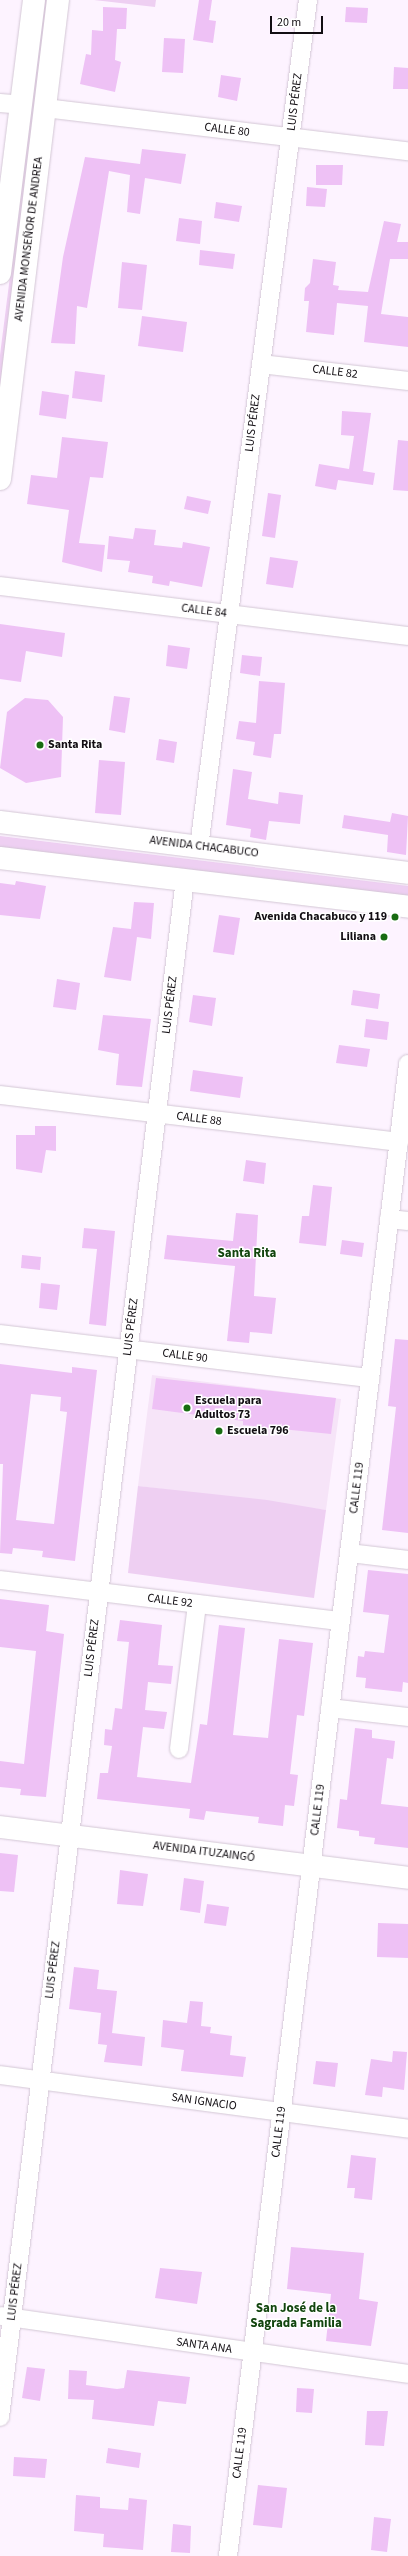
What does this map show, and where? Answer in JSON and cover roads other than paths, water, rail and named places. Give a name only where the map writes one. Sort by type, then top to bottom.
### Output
[{"type":"main road","name":"AVENIDA MONSEÑOR DE ANDREA","points":[[0,273],[10,104],[34,0]]},
{"type":"main road","name":"AVENIDA MONSEÑOR DE ANDREA","points":[[0,479],[58,0]]},
{"type":"main road","name":"AVENIDA CHACABUCO","points":[[0,822],[408,872]]},
{"type":"main road","points":[[0,858],[408,906]]},
{"type":"main road","name":"AVENIDA ITUZAINGÓ","points":[[0,1827],[408,1878]]},
{"type":"street","name":"LUIS PÉREZ","points":[[199,847],[308,0]]},
{"type":"street","name":"CALLE 80","points":[[45,108],[408,151]]},
{"type":"street","name":"CALLE 82","points":[[261,364],[408,381]]},
{"type":"street","name":"CALLE 84","points":[[0,586],[408,636]]},
{"type":"street","name":"LUIS PÉREZ","points":[[0,2417],[6,2317],[41,2080],[69,1836],[100,1592],[185,879]]},
{"type":"street","name":"CALLE 119","points":[[228,2556],[408,1064]]},
{"type":"street","name":"CALLE 88","points":[[0,1095],[399,1142]]},
{"type":"street","points":[[389,1219],[408,1221]]},
{"type":"street","name":"CALLE 90","points":[[0,1334],[370,1378]]},
{"type":"street","points":[[349,1553],[408,1560]]},
{"type":"street","name":"CALLE 92","points":[[0,1580],[341,1621]]},
{"type":"street","points":[[179,1749],[197,1604]]},
{"type":"street","points":[[330,1708],[408,1716]]},
{"type":"street","name":"SAN IGNACIO","points":[[0,2075],[408,2129]]},
{"type":"street","name":"SANTA ANA","points":[[6,2317],[252,2354],[408,2374]]},
{"type":"place","name":"Santa Rita","points":[[40,745]]},
{"type":"place","name":"Avenida Chacabuco y 119","points":[[395,917]]},
{"type":"place","name":"Liliana","points":[[384,937]]},
{"type":"place","name":"Escuela para Adultos 73","points":[[187,1408]]},
{"type":"place","name":"Escuela 796","points":[[219,1431]]},
{"type":"district","name":"Santa Rita","points":[[247,1253]]},
{"type":"district","name":"San José de la Sagrada Familia","points":[[296,2316]]}]
